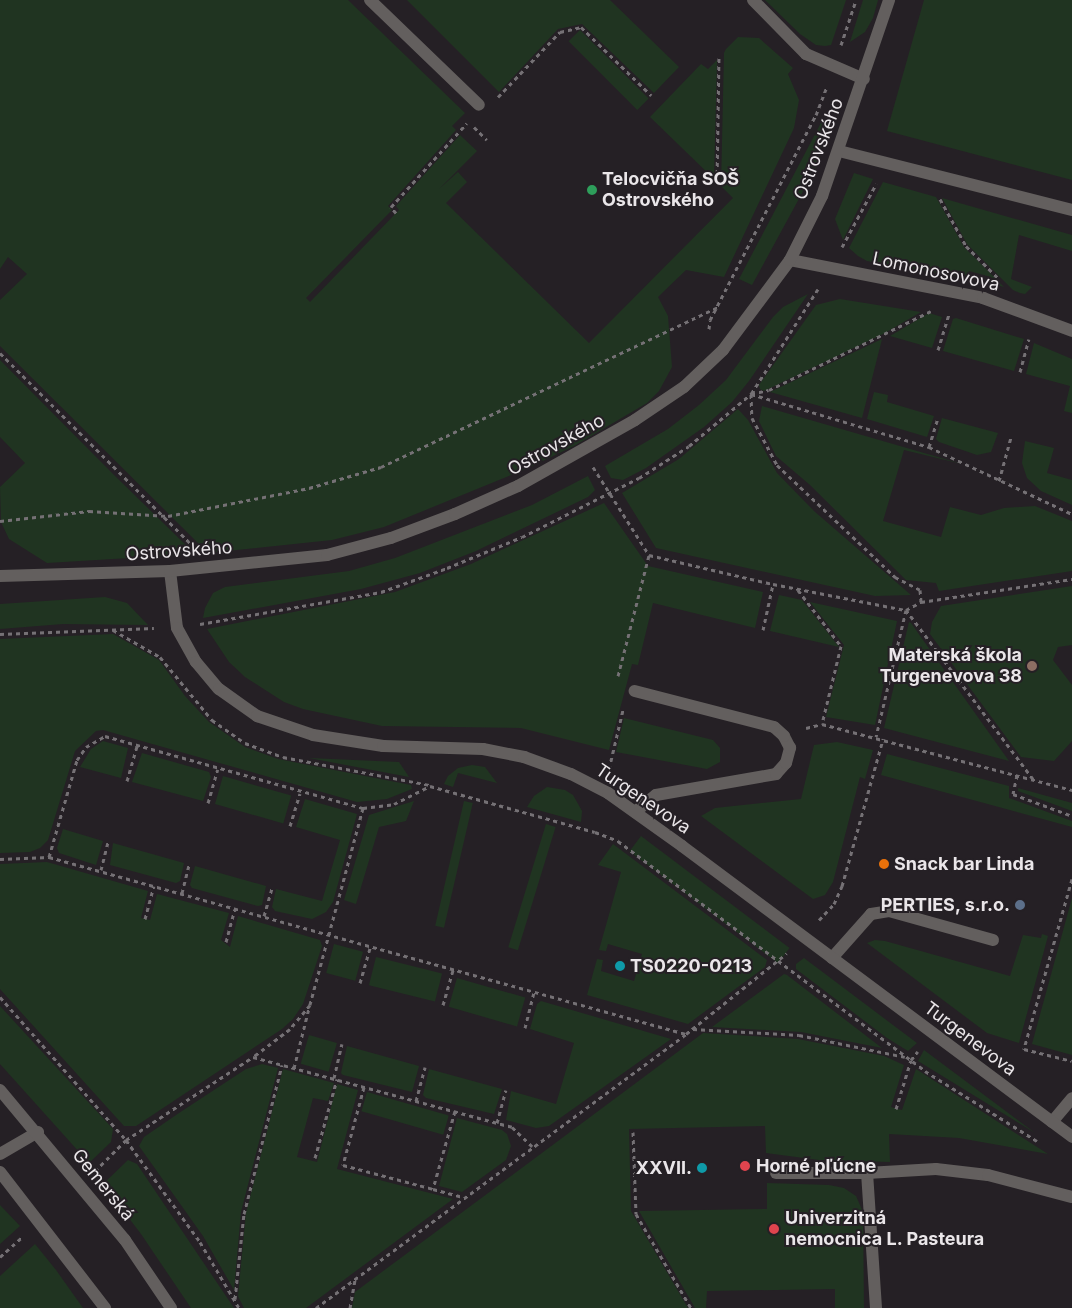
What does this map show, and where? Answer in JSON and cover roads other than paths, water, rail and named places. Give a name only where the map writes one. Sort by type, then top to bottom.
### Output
[{"type":"street","points":[[370,0],[485,104]]},
{"type":"street","points":[[753,0],[806,54],[835,64],[864,79]]},
{"type":"street","name":"Ostrovského","points":[[0,576],[170,571],[215,567],[327,555],[391,538],[518,486],[584,451],[684,387],[723,350],[790,260],[822,196],[864,79],[889,0]]},
{"type":"street","points":[[839,151],[1072,210]]},
{"type":"street","name":"Lomonosovova","points":[[790,260],[983,298],[1072,330]]},
{"type":"street","name":"Turgenevova","points":[[170,571],[177,628],[196,662],[219,689],[238,704],[274,725],[313,735],[383,746],[483,750],[524,757],[572,774],[604,791],[635,812],[1072,1137]]},
{"type":"street","points":[[635,692],[774,727],[784,736],[790,748],[786,762],[776,774],[656,795],[635,812]]},
{"type":"street","points":[[832,958],[871,914],[889,911],[993,940]]},
{"type":"street","name":"Gemerská","points":[[0,1090],[38,1132],[125,1240],[171,1308]]},
{"type":"street","points":[[1052,1122],[1072,1098]]},
{"type":"street","points":[[0,1154],[38,1132]]},
{"type":"street","points":[[776,1173],[867,1173],[936,1169],[988,1175],[1072,1197]]},
{"type":"street","points":[[0,1172],[41,1220],[105,1308]]},
{"type":"street","points":[[867,1173],[876,1308]]},
{"type":"place","name":"Telocvičňa SOŠ Ostrovského","points":[[592,190]]},
{"type":"place","name":"Materská škola Turgenevova 38","points":[[1032,666]]},
{"type":"place","name":"Snack bar Linda","points":[[884,864]]},
{"type":"place","name":"PERTIES, s.r.o.","points":[[1020,905]]},
{"type":"place","name":"TS0220-0213","points":[[620,966]]},
{"type":"place","name":"Horné pľúcne","points":[[745,1166]]},
{"type":"place","name":"XXVII.","points":[[702,1168]]},
{"type":"place","name":"Univerzitná nemocnica L. Pasteura","points":[[774,1229]]}]
